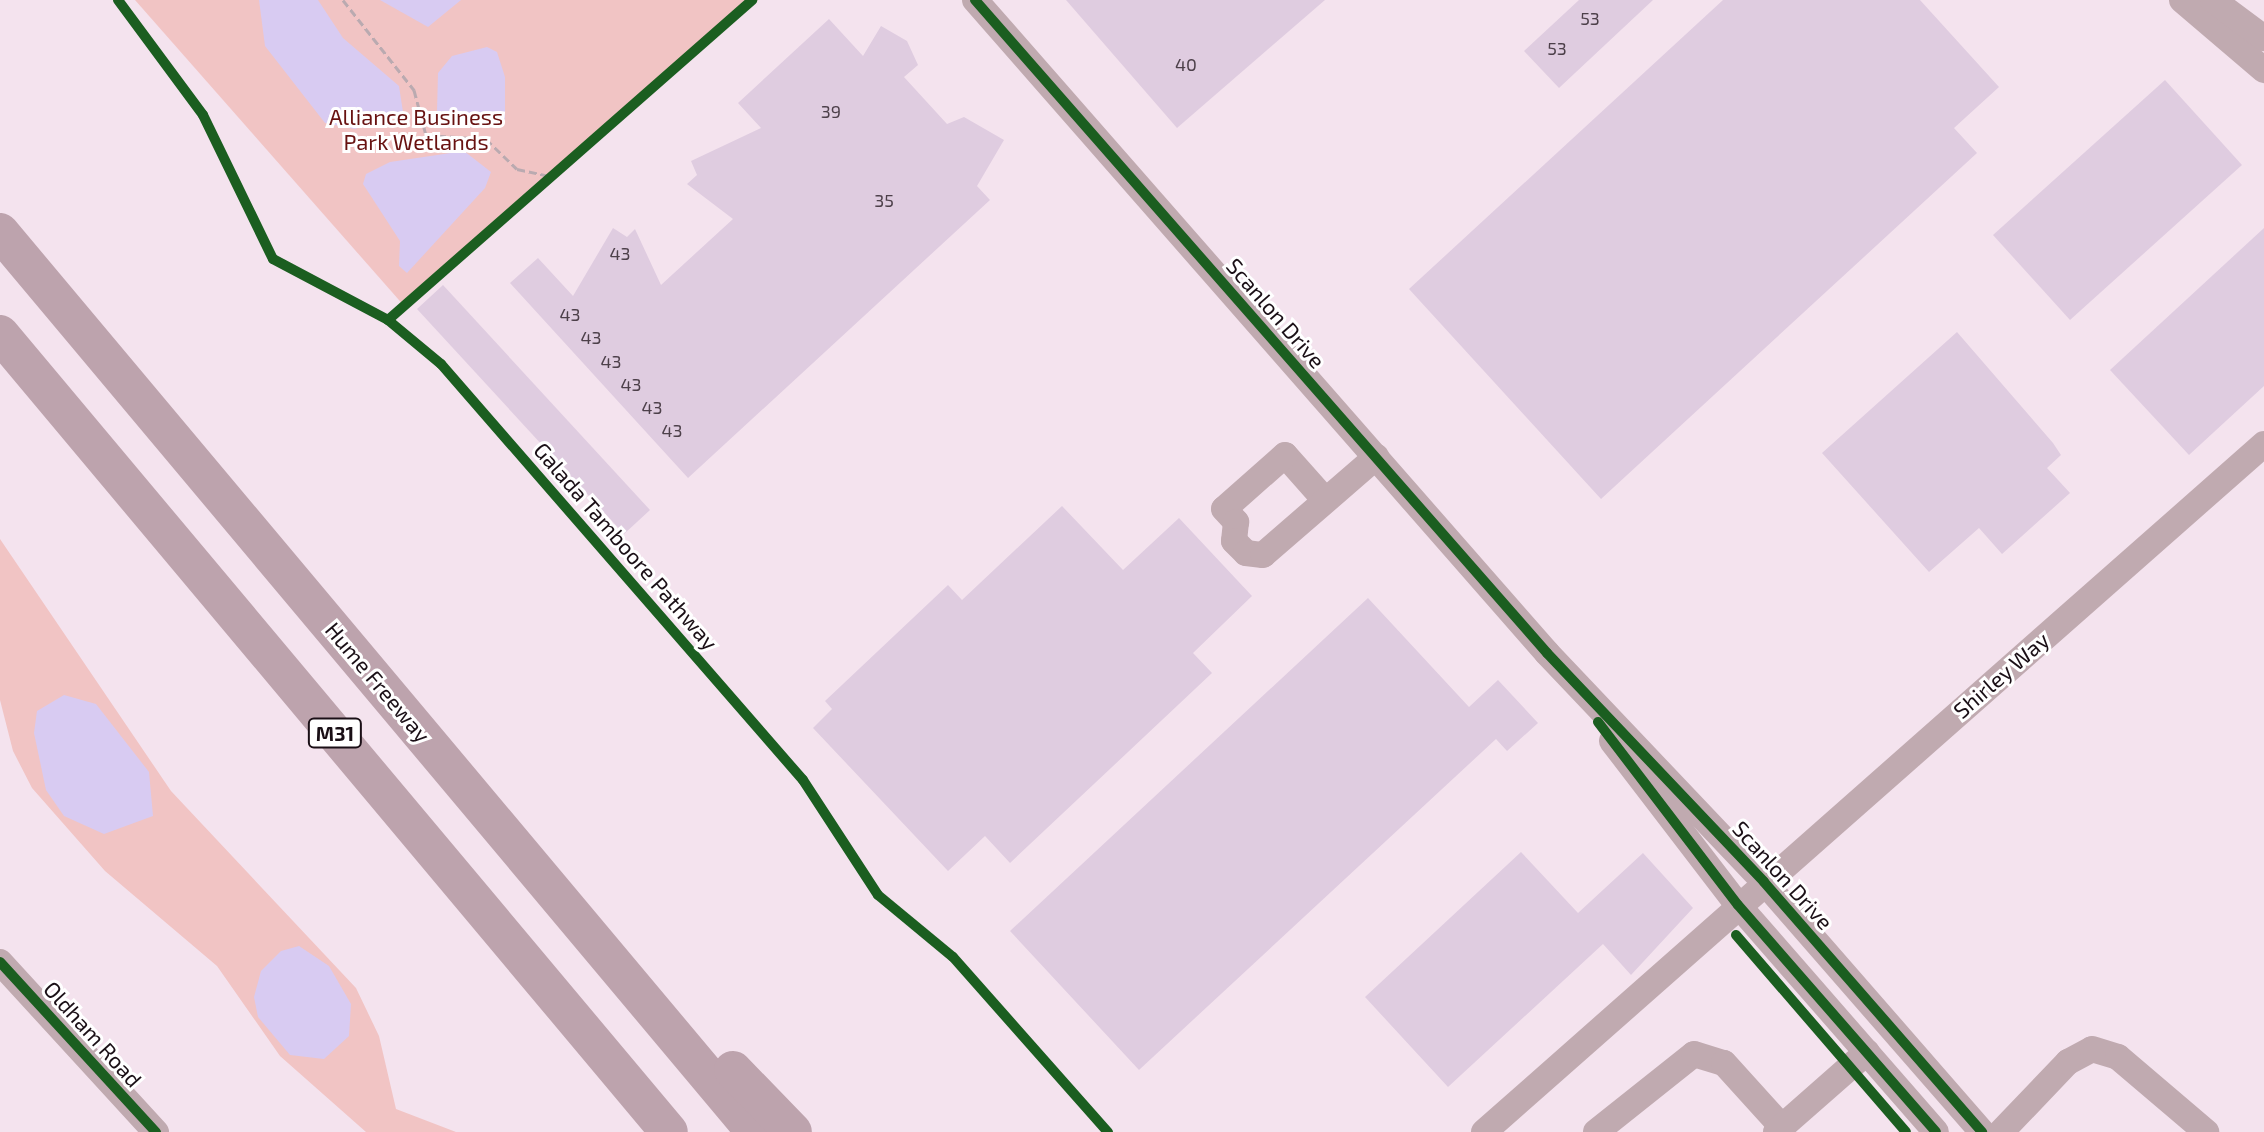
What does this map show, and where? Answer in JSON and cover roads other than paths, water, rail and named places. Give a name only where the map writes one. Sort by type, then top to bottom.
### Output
[{"type":"highway","name":"Hume Freeway","points":[[0,232],[755,1132]]},
{"type":"highway","name":"M31","points":[[0,334],[669,1132]]},
{"type":"highway","points":[[529,862],[793,1132]]},
{"type":"street","name":"Scanlon Drive","points":[[975,0],[1547,653],[1764,882],[1982,1132]]},
{"type":"street","points":[[2182,0],[2264,70]]},
{"type":"street","points":[[2213,0],[2264,38]]},
{"type":"street","name":"Shirley Way","points":[[1484,1132],[2264,444]]},
{"type":"street","points":[[1325,500],[1376,457]]},
{"type":"street","name":"Scanlon Drive","points":[[1547,653],[1738,905],[1867,1052],[1928,1129]]},
{"type":"street","name":"Oldham Road","points":[[0,962],[156,1132]]},
{"type":"street","points":[[2001,1132],[2068,1062],[2092,1049],[2118,1057],[2206,1132]]},
{"type":"street","points":[[1596,1132],[1694,1054],[1724,1063],[1779,1130],[1867,1052]]},
{"type":"street","points":[[1928,1129],[1955,1101]]},
{"type":"park label","name":"Alliance Business Park Wetlands","points":[[416,128]]}]
